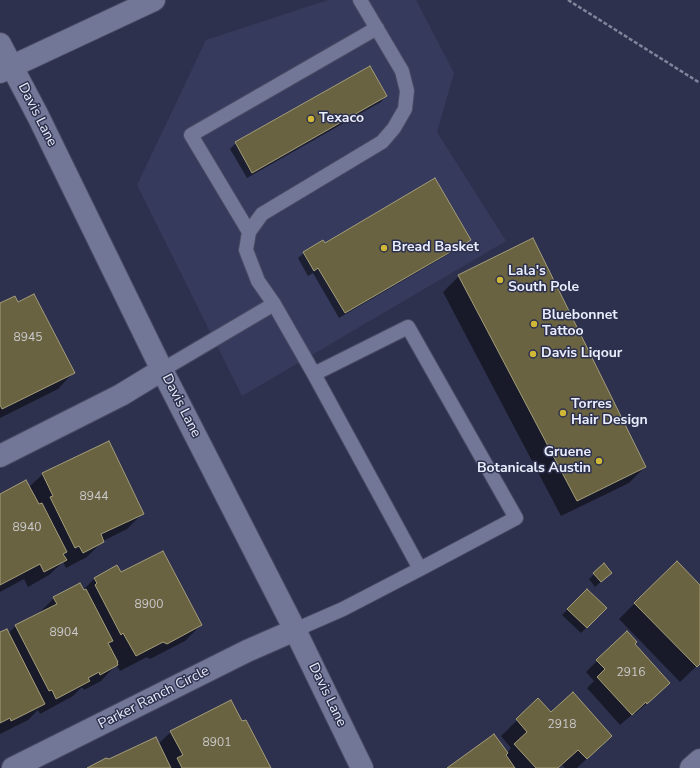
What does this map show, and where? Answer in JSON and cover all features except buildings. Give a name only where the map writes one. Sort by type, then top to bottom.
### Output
[{"type":"street","points":[[6,69],[154,0]]},
{"type":"street","name":"Davis Lane","points":[[0,44],[6,69],[38,116],[162,370],[295,630],[362,768]]},
{"type":"street","points":[[0,456],[121,395],[162,370]]},
{"type":"street","name":"Parker Ranch Circle","points":[[13,768],[247,651],[295,630]]},
{"type":"street","points":[[691,768],[700,760]]},
{"type":"lane","points":[[360,0],[402,71],[407,91],[405,109],[394,128],[382,142],[262,214],[249,232],[246,250],[258,281],[274,304],[314,374],[420,569]]},
{"type":"lane","points":[[249,232],[191,135],[377,28]]},
{"type":"lane","points":[[162,370],[274,304]]},
{"type":"lane","points":[[295,630],[343,609],[516,518],[408,327],[314,374]]},
{"type":"path","points":[[568,0],[700,83]]},
{"type":"shaded area","points":[[328,0],[416,0],[454,73],[437,132],[506,241],[242,396],[137,185],[206,40]]},
{"type":"place","name":"Texaco","points":[[311,119]]},
{"type":"place","name":"Bread Basket","points":[[384,248]]},
{"type":"place","name":"Lala's South Pole","points":[[500,280]]},
{"type":"place","name":"Bluebonnet Tattoo","points":[[534,324]]},
{"type":"place","name":"Davis Liqour","points":[[533,354]]},
{"type":"place","name":"Torres Hair Design","points":[[563,413]]},
{"type":"place","name":"Gruene Botanicals Austin","points":[[599,461]]}]
